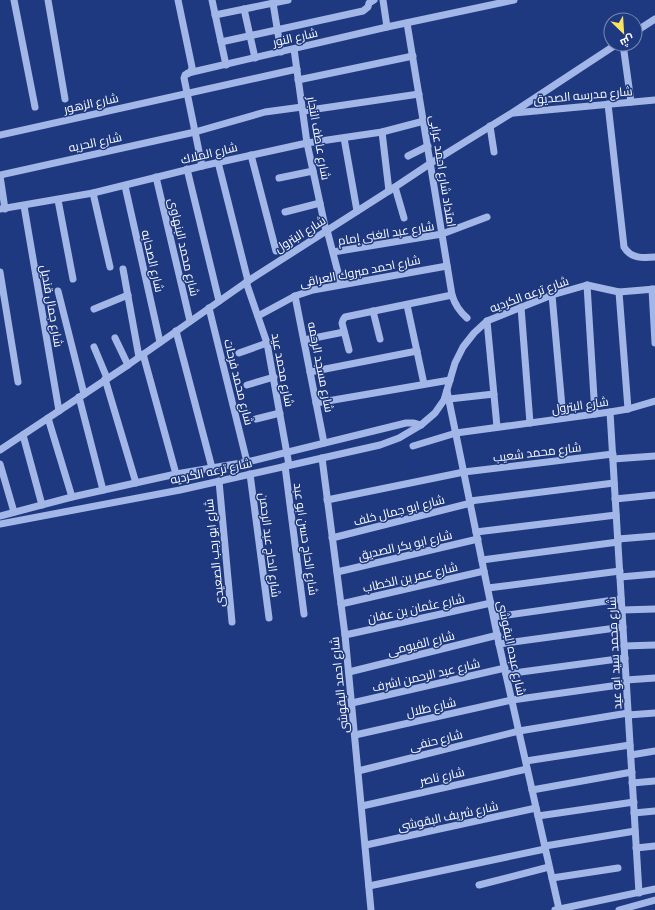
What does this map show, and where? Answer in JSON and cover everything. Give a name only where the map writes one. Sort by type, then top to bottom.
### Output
[{"type":"street","points":[[14,0],[34,107]]},
{"type":"street","points":[[48,0],[65,98]]},
{"type":"street","points":[[178,0],[192,67],[191,72],[185,75],[184,78],[202,166]]},
{"type":"street","points":[[212,0],[226,65]]},
{"type":"street","points":[[215,15],[288,0]]},
{"type":"street","points":[[221,42],[363,11],[368,7],[369,3],[374,0]]},
{"type":"street","points":[[383,0],[387,27]]},
{"type":"street","name":"شارع النور","points":[[188,73],[387,27],[514,0]]},
{"type":"street","points":[[273,3],[281,52]]},
{"type":"street","points":[[244,9],[255,58]]},
{"type":"street","points":[[643,27],[655,19]]},
{"type":"street","name":"امتداد شارع احمد عرابى","points":[[408,23],[452,295],[460,312],[467,318]]},
{"type":"street","name":"شارع عاطف النجار","points":[[294,49],[307,143],[326,231],[333,252],[340,284]]},
{"type":"street","name":"شارع البترول","points":[[0,450],[128,365],[247,281],[389,192],[431,163],[512,113],[605,52]]},
{"type":"street","points":[[624,52],[631,102]]},
{"type":"street","points":[[298,80],[413,56]]},
{"type":"street","name":"شارع الزهور","points":[[0,135],[297,69]]},
{"type":"street","points":[[302,109],[419,94]]},
{"type":"street","name":"شارع مدرسه الصديق","points":[[512,113],[655,100]]},
{"type":"street","points":[[608,104],[624,247],[627,252],[633,256],[646,258],[655,257]]},
{"type":"street","name":"شارع الحريه","points":[[0,175],[195,132],[265,112],[302,109]]},
{"type":"street","name":"شارع الملاك","points":[[2,209],[93,193],[218,162],[307,143],[382,132],[424,121]]},
{"type":"street","points":[[490,126],[494,152]]},
{"type":"street","points":[[382,132],[389,192]]},
{"type":"street","points":[[344,138],[357,211]]},
{"type":"street","points":[[408,156],[428,146]]},
{"type":"street","points":[[251,155],[276,251]]},
{"type":"street","name":"شارع محمد عيد","points":[[218,162],[247,281],[267,343],[287,452],[287,466]]},
{"type":"street","points":[[187,170],[219,301]]},
{"type":"street","points":[[279,178],[313,171]]},
{"type":"street","points":[[0,175],[2,209]]},
{"type":"street","name":"شارع محمد البنهاوى","points":[[156,177],[190,321]]},
{"type":"street","name":"شارع الصحابه","points":[[125,186],[160,342]]},
{"type":"street","points":[[396,187],[404,218]]},
{"type":"street","points":[[93,193],[110,267]]},
{"type":"street","points":[[58,200],[74,279]]},
{"type":"street","points":[[285,212],[320,203]]},
{"type":"street","name":"شارع جمال قنديل","points":[[24,206],[59,411]]},
{"type":"street","name":"شارع عبد الغنى إمام","points":[[333,252],[442,234],[487,217]]},
{"type":"street","name":"شارع احمد مبروك العراقى","points":[[258,316],[295,296],[312,290],[447,266]]},
{"type":"street","points":[[123,269],[141,356],[176,474]]},
{"type":"street","points":[[0,272],[18,382]]},
{"type":"street","points":[[587,285],[595,414]]},
{"type":"street","name":"شارع ترعه الكرديه","points":[[0,524],[180,490],[380,445],[400,438],[435,413],[444,400],[455,363],[463,347],[474,333],[487,321],[552,294],[587,285],[619,292],[654,289]]},
{"type":"street","points":[[654,289],[655,343]]},
{"type":"street","points":[[58,291],[103,490]]},
{"type":"street","points":[[619,292],[628,409]]},
{"type":"street","points":[[552,294],[563,418]]},
{"type":"street","points":[[94,309],[128,295]]},
{"type":"street","points":[[349,350],[342,321],[345,317],[452,295]]},
{"type":"street","name":"شارع مسجد الرحمه","points":[[295,296],[324,443]]},
{"type":"street","points":[[407,305],[424,384]]},
{"type":"street","points":[[521,307],[530,422]]},
{"type":"street","name":"شارع محمد فرحات","points":[[209,308],[247,462]]},
{"type":"street","points":[[373,312],[380,339]]},
{"type":"street","points":[[487,321],[497,427]]},
{"type":"street","points":[[176,331],[212,468]]},
{"type":"street","points":[[304,340],[344,332]]},
{"type":"street","points":[[115,338],[128,365]]},
{"type":"street","points":[[239,352],[267,343]]},
{"type":"street","points":[[94,347],[106,379],[136,483]]},
{"type":"street","points":[[310,372],[417,351]]},
{"type":"street","points":[[246,385],[274,377]]},
{"type":"street","points":[[316,403],[450,380]]},
{"type":"street","name":"شارع عبده البقوشى","points":[[447,391],[484,571],[552,878],[557,910]]},
{"type":"street","points":[[449,399],[494,394]]},
{"type":"street","name":"شارع البترول","points":[[413,446],[456,433],[610,412],[628,409],[655,401]]},
{"type":"street","name":"شارع محمد سيد ابو عيد","points":[[610,412],[639,893]]},
{"type":"street","points":[[256,419],[280,413]]},
{"type":"street","points":[[48,418],[72,497]]},
{"type":"street","name":"شارع ترعه الكرديه","points":[[0,516],[72,497],[176,474],[247,462],[406,423],[421,424]]},
{"type":"street","points":[[23,435],[42,505]]},
{"type":"street","name":"شارع محمد شعيب","points":[[327,500],[464,472],[613,457],[655,456]]},
{"type":"street","name":"شارع احمد البقوشى","points":[[322,458],[345,635],[371,910]]},
{"type":"street","points":[[0,464],[14,512]]},
{"type":"street","name":"شارع الحاج حسن ابو عبد","points":[[287,466],[304,614]]},
{"type":"street","name":"شارع الحاج عبد الرحمن","points":[[250,474],[269,618]]},
{"type":"street","name":"شارع ابو رجب الصعيدى","points":[[218,481],[232,622]]},
{"type":"street","name":"شارع ابو جمال خلف","points":[[332,538],[470,502],[614,483]]},
{"type":"street","points":[[615,498],[655,495]]},
{"type":"street","name":"شارع ابو بكر الصديق","points":[[337,572],[477,536],[616,515]]},
{"type":"street","points":[[482,560],[655,536]]},
{"type":"street","name":"شارع عمر بن الخطاب","points":[[341,604],[484,571]]},
{"type":"street","points":[[488,588],[620,574],[655,574]]},
{"type":"street","points":[[494,617],[621,599]]},
{"type":"street","name":"شارع عثمان بن عفان","points":[[345,635],[491,603]]},
{"type":"street","points":[[622,610],[655,609]]},
{"type":"street","points":[[500,644],[623,627]]},
{"type":"street","name":"شارع الفيومى","points":[[349,672],[498,635]]},
{"type":"street","points":[[624,646],[655,645]]},
{"type":"street","name":"شارع عبد الرحمن اشرف","points":[[352,703],[506,671],[625,658]]},
{"type":"street","points":[[626,682],[655,678]]},
{"type":"street","name":"شارع طلال","points":[[355,735],[512,700],[626,682]]},
{"type":"street","name":"شارع حنفى","points":[[358,771],[519,731],[628,714],[655,713]]},
{"type":"street","points":[[526,761],[630,744]]},
{"type":"street","points":[[631,755],[655,751]]},
{"type":"street","name":"شارع ناصر","points":[[362,806],[527,769]]},
{"type":"street","points":[[532,790],[632,772]]},
{"type":"street","points":[[632,783],[655,781]]},
{"type":"street","points":[[538,816],[634,802]]},
{"type":"street","name":"شارع شريف البقوشى","points":[[366,845],[536,808]]},
{"type":"street","points":[[634,813],[655,811]]},
{"type":"street","points":[[369,886],[545,847],[635,831]]},
{"type":"street","points":[[636,848],[655,846]]},
{"type":"street","points":[[479,885],[549,867]]},
{"type":"street","points":[[552,878],[618,868]]},
{"type":"street","points":[[557,910],[655,889]]},
{"type":"street","points":[[619,910],[632,908],[655,900]]}]
